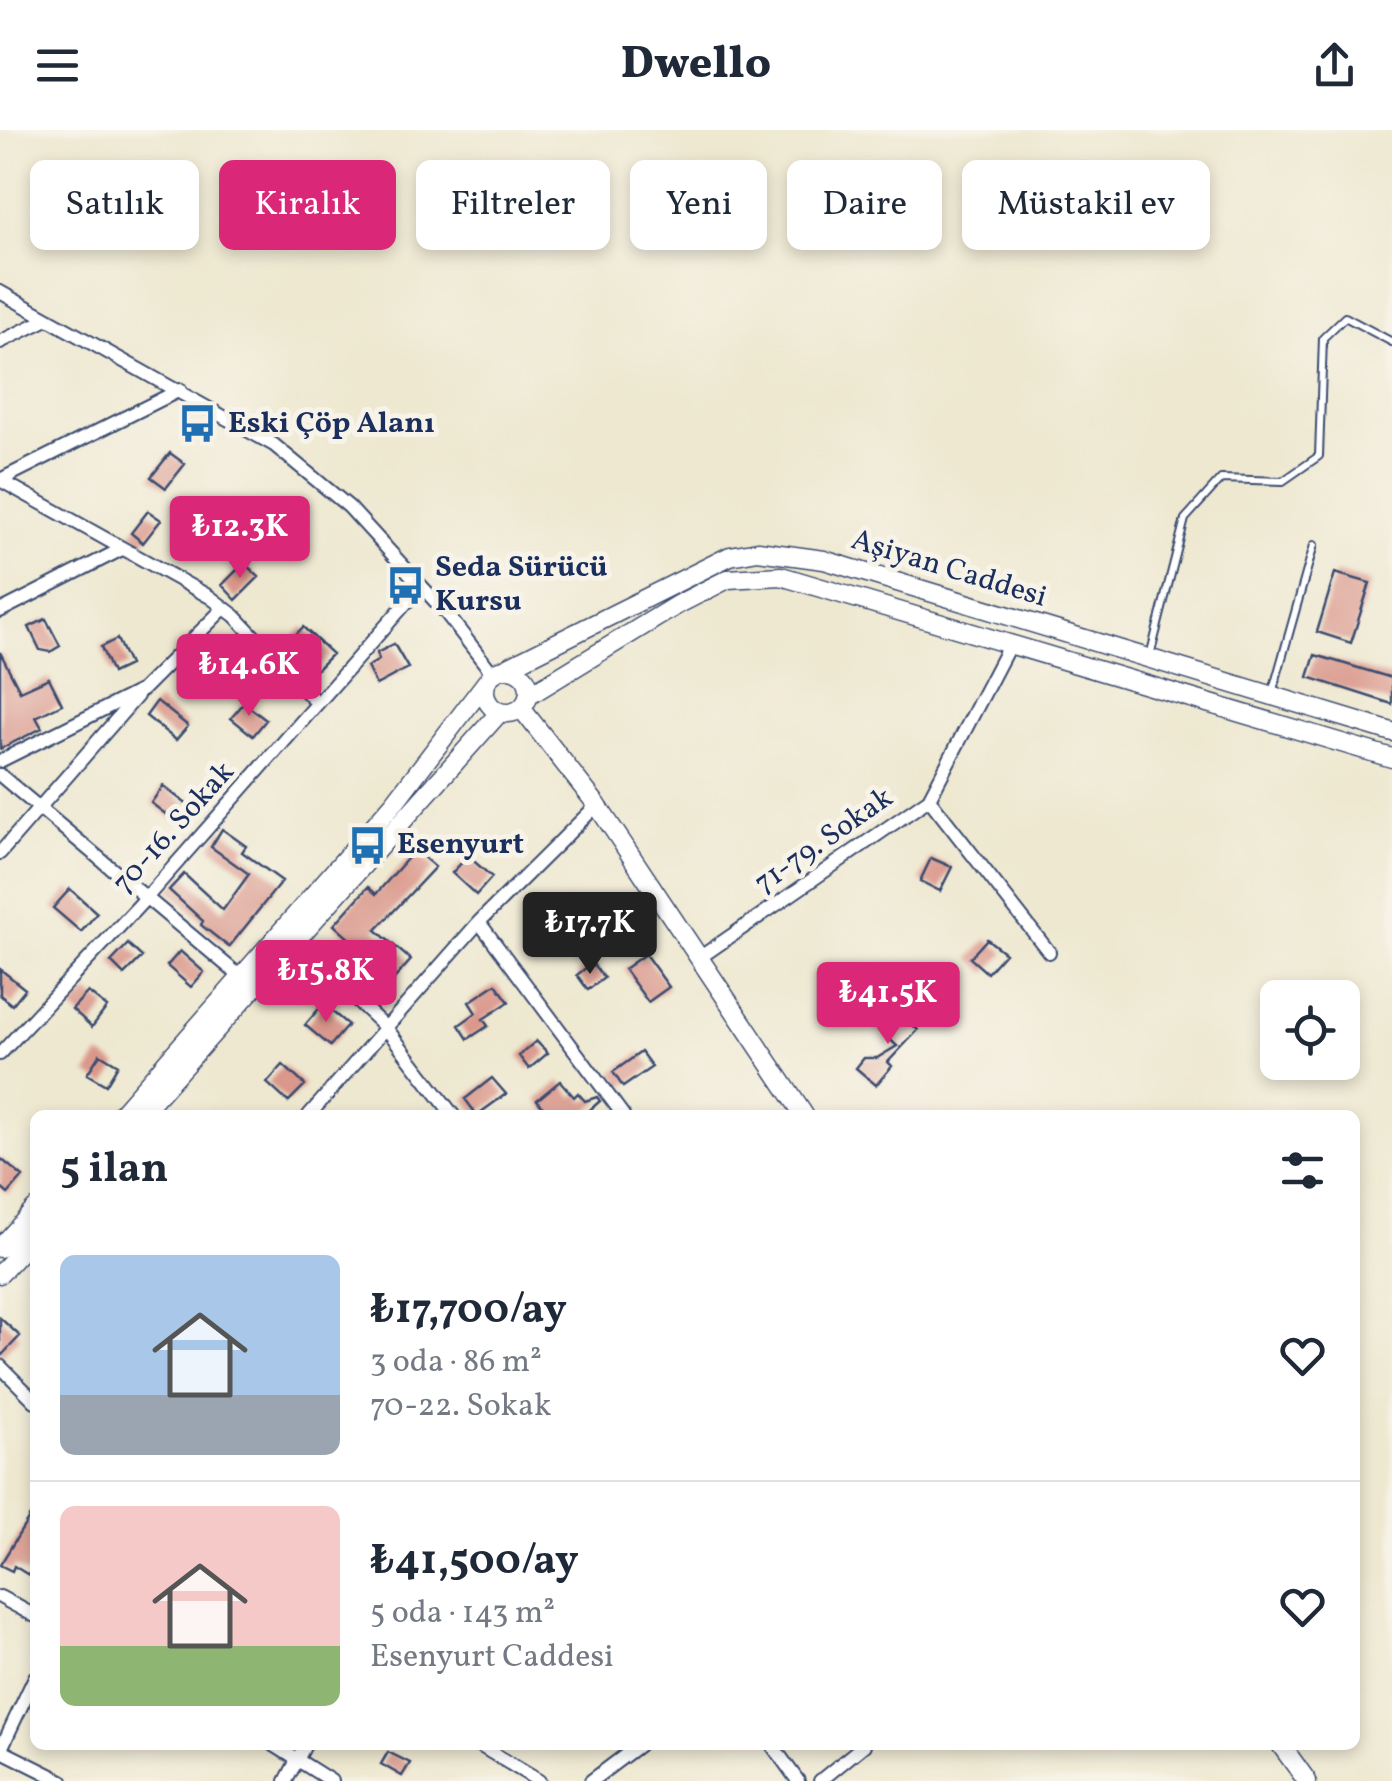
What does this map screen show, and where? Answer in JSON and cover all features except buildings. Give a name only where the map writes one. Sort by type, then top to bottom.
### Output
[{"type":"street","points":[[0,292],[180,390],[284,453],[349,507],[495,674],[523,676],[525,702],[702,956],[801,1110]]},
{"type":"street","points":[[0,342],[47,319]]},
{"type":"street","points":[[0,480],[180,390]]},
{"type":"street","points":[[0,480],[224,608],[317,703]]},
{"type":"street","points":[[0,611],[122,548]]},
{"type":"street","name":"Aşiyan Caddesi","points":[[495,674],[698,569],[758,551],[824,560],[1392,732]]},
{"type":"street","name":"Aşiyan Caddesi","points":[[525,702],[677,605],[728,579],[781,576],[1392,758]]},
{"type":"street","name":"70-16. Sokak","points":[[0,1054],[146,898],[420,586]]},
{"type":"street","points":[[0,853],[142,690],[224,608]]},
{"type":"street","name":"71-79. Sokak","points":[[702,956],[928,799],[1011,642]]},
{"type":"street","points":[[495,674],[487,702],[500,712]]},
{"type":"street","points":[[124,1110],[394,802],[495,674]]},
{"type":"street","points":[[0,761],[142,690]]},
{"type":"street","points":[[144,1110],[500,712],[525,702]]},
{"type":"street","points":[[0,775],[242,978]]},
{"type":"street","points":[[928,799],[1049,952]]},
{"type":"street","points":[[314,1110],[479,922],[596,805]]},
{"type":"street","points":[[479,922],[619,1110]]},
{"type":"street","points":[[295,942],[386,1028],[449,1110]]},
{"type":"street","points":[[0,1248],[30,1215]]},
{"type":"street","points":[[0,1274],[30,1241]]},
{"type":"street","points":[[0,1366],[30,1396]]},
{"type":"street","points":[[0,1597],[30,1613]]},
{"type":"street","points":[[30,1687],[0,1750],[62,1781]]},
{"type":"street","points":[[487,1750],[539,1781]]},
{"type":"street","points":[[591,1781],[632,1750]]},
{"type":"street","points":[[776,1750],[798,1781]]},
{"type":"street","points":[[820,1781],[858,1750]]},
{"type":"street","points":[[1285,1750],[1307,1781]]},
{"type":"street","points":[[286,1781],[302,1752],[331,1781]]},
{"type":"lane","points":[[1150,658],[1185,519],[1220,479],[1284,481],[1319,456],[1323,338],[1345,317],[1392,342]]},
{"type":"lane","points":[[1272,695],[1314,545]]},
{"type":"place","name":"Eski Çöp Alanı","points":[[198,424]]},
{"type":"place","name":"Seda Sürücü Kursu","points":[[405,585]]},
{"type":"place","name":"Esenyurt","points":[[367,845]]}]
